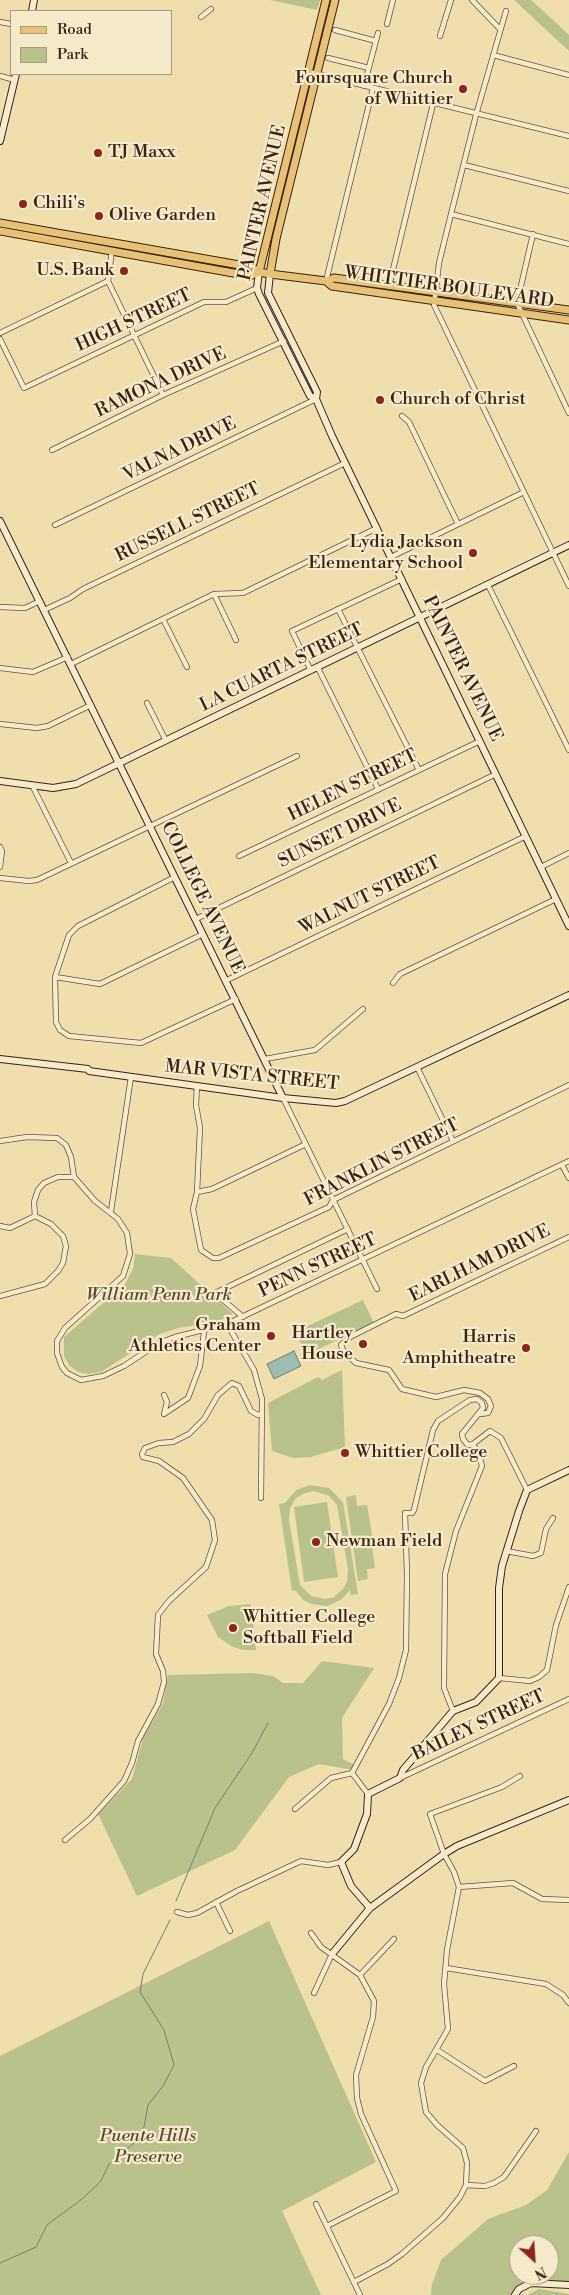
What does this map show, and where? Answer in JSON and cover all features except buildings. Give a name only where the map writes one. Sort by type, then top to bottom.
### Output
[{"type":"main road","name":"PAINTER AVENUE","points":[[270,274],[304,123],[326,0]]},
{"type":"main road","name":"PAINTER AVENUE","points":[[259,272],[303,97],[335,0]]},
{"type":"main road","points":[[303,97],[305,102],[301,118],[304,123]]},
{"type":"main road","name":"WHITTIER BOULEVARD","points":[[0,223],[251,266],[259,272],[270,274],[326,281],[334,278],[569,310]]},
{"type":"main road","name":"WHITTIER BOULEVARD","points":[[0,232],[250,276],[259,272]]},
{"type":"main road","name":"WHITTIER BOULEVARD","points":[[326,281],[332,286],[569,320]]},
{"type":"street","points":[[387,24],[394,0]]},
{"type":"street","points":[[440,36],[451,0]]},
{"type":"street","points":[[472,0],[499,28]]},
{"type":"street","points":[[201,17],[211,9]]},
{"type":"street","points":[[506,11],[499,28],[451,214],[434,292],[434,305],[569,586]]},
{"type":"street","points":[[335,30],[376,41]]},
{"type":"street","points":[[364,86],[378,33]]},
{"type":"street","points":[[493,55],[569,75]]},
{"type":"street","points":[[328,58],[369,68]]},
{"type":"street","points":[[312,74],[569,136]]},
{"type":"street","points":[[0,76],[16,77],[0,141]]},
{"type":"street","points":[[326,281],[373,88]]},
{"type":"street","points":[[389,286],[433,104]]},
{"type":"street","points":[[464,165],[569,190]]},
{"type":"street","points":[[451,214],[569,244]]},
{"type":"street","points":[[533,234],[517,303],[569,413]]},
{"type":"street","points":[[113,242],[108,281],[164,395]]},
{"type":"street","name":"PAINTER AVENUE","points":[[259,272],[257,288],[310,396],[316,399]]},
{"type":"street","name":"PAINTER AVENUE","points":[[270,274],[268,293],[317,392],[316,399],[345,463],[569,926]]},
{"type":"street","points":[[0,333],[108,281]]},
{"type":"street","name":"HIGH STREET","points":[[0,339],[24,388],[204,302],[226,302],[257,288]]},
{"type":"street","name":"RAMONA DRIVE","points":[[52,450],[164,395],[290,338]]},
{"type":"street","name":"VALNA DRIVE","points":[[55,525],[316,399]]},
{"type":"street","points":[[402,416],[409,422],[458,524]]},
{"type":"street","name":"RUSSELL STREET","points":[[44,610],[70,598],[83,589],[345,463]]},
{"type":"street","points":[[391,557],[524,492]]},
{"type":"street","name":"COLLEGE AVENUE","points":[[0,521],[70,660],[377,1289]]},
{"type":"street","points":[[0,668],[33,672],[70,660],[164,619],[214,594],[243,593],[377,528]]},
{"type":"street","name":"LA CUARTA STREET","points":[[0,781],[67,787],[166,741],[569,545]]},
{"type":"street","points":[[378,789],[315,669],[292,631],[402,579]]},
{"type":"street","points":[[488,584],[569,750]]},
{"type":"street","points":[[214,594],[236,640]]},
{"type":"street","points":[[0,608],[25,608],[40,601]]},
{"type":"street","points":[[338,609],[419,770]]},
{"type":"street","points":[[164,619],[187,667]]},
{"type":"street","points":[[147,703],[166,741]]},
{"type":"street","points":[[0,724],[37,728],[48,726],[91,705]]},
{"type":"street","name":"HELEN STREET","points":[[239,856],[480,741]]},
{"type":"street","points":[[0,878],[37,880],[297,756]]},
{"type":"street","name":"SUNSET DRIVE","points":[[196,919],[496,774]]},
{"type":"street","points":[[32,785],[71,863]]},
{"type":"street","name":"WALNUT STREET","points":[[227,980],[526,836]]},
{"type":"street","points":[[0,847],[2,851],[0,867]]},
{"type":"street","points":[[541,867],[569,853]]},
{"type":"street","points":[[175,877],[78,926],[69,935],[55,977],[56,1022],[60,1030],[69,1036],[141,1043],[236,999]]},
{"type":"street","points":[[393,983],[400,974],[556,899]]},
{"type":"street","points":[[55,977],[100,984],[204,934]]},
{"type":"street","name":"MAR VISTA STREET","points":[[0,1059],[64,1068],[65,1070],[88,1073],[89,1071],[283,1098],[327,1102],[345,1101],[569,995]]},
{"type":"street","points":[[265,1059],[315,1050],[363,1009]]},
{"type":"street","points":[[417,1067],[453,1141]]},
{"type":"street","points":[[111,1211],[131,1077]]},
{"type":"street","name":"FRANKLIN STREET","points":[[197,1192],[193,1209],[199,1246],[207,1255],[220,1258],[330,1207],[333,1200],[569,1085]]},
{"type":"street","points":[[197,1086],[196,1105],[200,1128],[197,1192],[212,1189],[306,1144]]},
{"type":"street","points":[[0,1141],[27,1137],[57,1138],[66,1145],[71,1157],[74,1177],[58,1177],[44,1183],[38,1190],[34,1202],[35,1216]]},
{"type":"street","name":"PENN STREET","points":[[74,1177],[95,1201],[111,1211],[123,1226],[129,1240],[130,1254],[127,1268],[118,1282],[61,1334],[56,1347],[62,1367],[68,1373],[81,1380],[97,1378],[124,1366],[159,1343],[176,1337],[204,1332],[243,1317],[364,1261],[569,1161]]},
{"type":"street","points":[[562,1165],[569,1178]]},
{"type":"street","points":[[0,1226],[10,1228],[35,1216]]},
{"type":"street","points":[[0,1296],[45,1284],[58,1271],[62,1263],[66,1246],[63,1236],[51,1224],[35,1216]]},
{"type":"street","points":[[243,1317],[215,1293],[348,1228]]},
{"type":"street","name":"EARLHAM DRIVE","points":[[480,1414],[488,1413],[491,1406],[488,1399],[480,1393],[464,1390],[436,1396],[418,1394],[402,1389],[389,1370],[361,1364],[350,1359],[341,1345],[348,1338],[396,1314],[403,1316],[569,1237]]},
{"type":"street","points":[[227,1324],[254,1370],[262,1399],[261,1498]]},
{"type":"street","points":[[164,1394],[167,1402],[164,1414],[188,1398],[200,1366],[204,1332]]},
{"type":"street","points":[[65,1840],[90,1819],[124,1781],[132,1763],[138,1741],[158,1704],[164,1682],[163,1672],[156,1654],[158,1615],[169,1601],[206,1567],[215,1540],[212,1520],[183,1478],[159,1460],[143,1457],[142,1454],[146,1448],[159,1443],[174,1442],[189,1434],[204,1420],[218,1395],[232,1383],[239,1386],[251,1411],[258,1415],[262,1414]]},
{"type":"street","points":[[295,1809],[331,1778],[352,1773],[389,1704],[401,1669],[408,1630],[404,1513],[412,1513],[414,1510],[433,1430],[438,1421],[472,1399],[477,1399],[482,1403],[483,1408],[462,1434],[463,1439],[468,1445],[472,1444],[490,1431],[502,1438],[527,1490],[506,1551],[499,1588],[500,1678],[476,1702],[453,1711],[403,1770],[400,1778],[368,1794]]},
{"type":"street","points":[[453,1711],[444,1688],[445,1574],[456,1531],[482,1466],[479,1455],[472,1444]]},
{"type":"street","points":[[527,1490],[569,1470]]},
{"type":"street","points":[[506,1551],[533,1556],[541,1553],[546,1529],[553,1518]]},
{"type":"street","points":[[500,1678],[530,1681],[539,1677],[547,1670],[556,1625],[569,1587]]},
{"type":"street","name":"BAILEY STREET","points":[[400,1778],[569,1699]]},
{"type":"street","points":[[176,1912],[193,1914],[301,1861],[328,1865],[341,1862],[354,1849],[367,1814],[368,1794],[352,1773]]},
{"type":"street","points":[[354,2282],[388,2264],[402,2254],[443,2218],[460,2197],[466,2185],[467,2163],[463,2148],[437,2125],[426,2112],[421,2083],[426,2067],[448,2029],[444,1984],[447,1950],[459,1887],[454,1872],[444,1854],[430,1814],[502,1787],[520,1776]]},
{"type":"street","points":[[314,1993],[332,1954],[370,1908],[457,1846],[569,1800]]},
{"type":"street","points":[[341,1862],[351,1886],[370,1908]]},
{"type":"street","points":[[459,1887],[513,1883],[542,1899],[569,1900]]},
{"type":"street","points":[[216,1902],[230,1931]]},
{"type":"street","points":[[311,1933],[321,1947],[360,1975],[374,2000],[373,2017],[356,2075],[356,2098],[360,2114],[396,2191],[327,2226]]},
{"type":"street","points":[[360,1975],[394,1939]]},
{"type":"street","points":[[446,1968],[546,1984],[563,1995],[569,2004]]},
{"type":"street","points":[[437,2050],[485,2081],[514,2066]]},
{"type":"street","points":[[466,2185],[485,2186],[504,2177],[536,2130]]},
{"type":"street","points":[[316,2204],[360,2295]]},
{"type":"street","points":[[515,2295],[519,2289],[531,2283],[569,2285]]},
{"type":"green space","points":[[270,0],[320,0],[317,10]]},
{"type":"green space","points":[[514,0],[531,0],[566,32],[569,35],[569,51]]},
{"type":"green space","name":"William Penn Park","points":[[135,1254],[171,1258],[233,1314],[217,1322],[178,1328],[160,1334],[101,1372],[89,1374],[78,1372],[69,1365],[64,1356],[64,1337],[125,1284],[133,1269]]},
{"type":"green space","points":[[363,1300],[374,1323],[306,1355],[295,1332]]},
{"type":"green space","points":[[342,1370],[345,1447],[311,1457],[293,1458],[272,1451],[268,1403],[318,1377],[322,1380]]},
{"type":"green space","points":[[310,1485],[329,1488],[343,1502],[358,1594],[351,1595],[350,1590],[341,1600],[327,1606],[312,1604],[303,1600],[295,1590],[292,1591],[279,1504],[285,1503],[296,1490]],"holes":[[[314,1491],[329,1496],[337,1505],[348,1570],[347,1582],[343,1589],[334,1597],[326,1599],[311,1596],[300,1585],[289,1520],[290,1508],[296,1498]]]},
{"type":"green space","points":[[356,1495],[357,1506],[367,1505],[374,1545],[372,1546],[375,1568],[367,1569],[368,1579],[358,1581],[346,1497]]},
{"type":"green space","name":"Newman Field","points":[[327,1502],[338,1577],[304,1582],[294,1507]]},
{"type":"green space","name":"Whittier College Softball Field","points":[[250,1604],[256,1650],[244,1650],[233,1647],[218,1637],[207,1615],[229,1606]]},
{"type":"green space","points":[[322,1661],[374,1668],[342,1718],[343,1759],[355,1765],[353,1770],[319,1764],[289,1777],[235,1850],[137,1896],[98,1814],[132,1779],[143,1738],[163,1703],[168,1675],[253,1673],[273,1676],[283,1683],[303,1683]]},
{"type":"green space","name":"Puente Hills Preserve","points":[[269,1921],[376,2162],[282,2211],[321,2295],[0,2295],[0,2056]]},
{"type":"green space","points":[[569,2152],[569,2286],[559,2285],[559,2235],[509,2235],[509,2285],[520,2285],[511,2295],[431,2295],[432,2284],[441,2260],[488,2219],[526,2205],[547,2190]]},
{"type":"green space","points":[[522,2285],[532,2285],[521,2289]]},
{"type":"green space","points":[[539,2289],[569,2294],[569,2295],[527,2295]]},
{"type":"water","points":[[294,1351],[301,1366],[274,1379],[267,1364]]},
{"type":"waterway","points":[[176,1901],[215,1808],[252,1753],[268,1723]]},
{"type":"waterway","points":[[0,2263],[36,2247],[47,2225],[82,2199],[101,2181],[109,2164],[133,2144],[144,2127],[148,2105],[163,2086],[174,2065],[164,2030],[140,1992],[143,1974],[170,1920]]},
{"type":"place","name":"Foursquare Church of Whittier","points":[[463,89]]},
{"type":"place","name":"TJ Maxx","points":[[98,153]]},
{"type":"place","name":"Chili's","points":[[23,204]]},
{"type":"place","name":"Olive Garden","points":[[99,216]]},
{"type":"place","name":"U.S. Bank","points":[[124,271]]},
{"type":"place","name":"Church of Christ","points":[[380,400]]},
{"type":"place","name":"Lydia Jackson Elementary School","points":[[473,553]]},
{"type":"place","name":"Graham Athletics Center","points":[[271,1336]]},
{"type":"place","name":"Hartley House","points":[[363,1344]]},
{"type":"place","name":"Harris Amphitheatre","points":[[526,1348]]},
{"type":"place","name":"Whittier College","points":[[345,1453]]},
{"type":"place","name":"Newman Field","points":[[316,1542]]},
{"type":"place","name":"Whittier College Softball Field","points":[[233,1628]]}]
